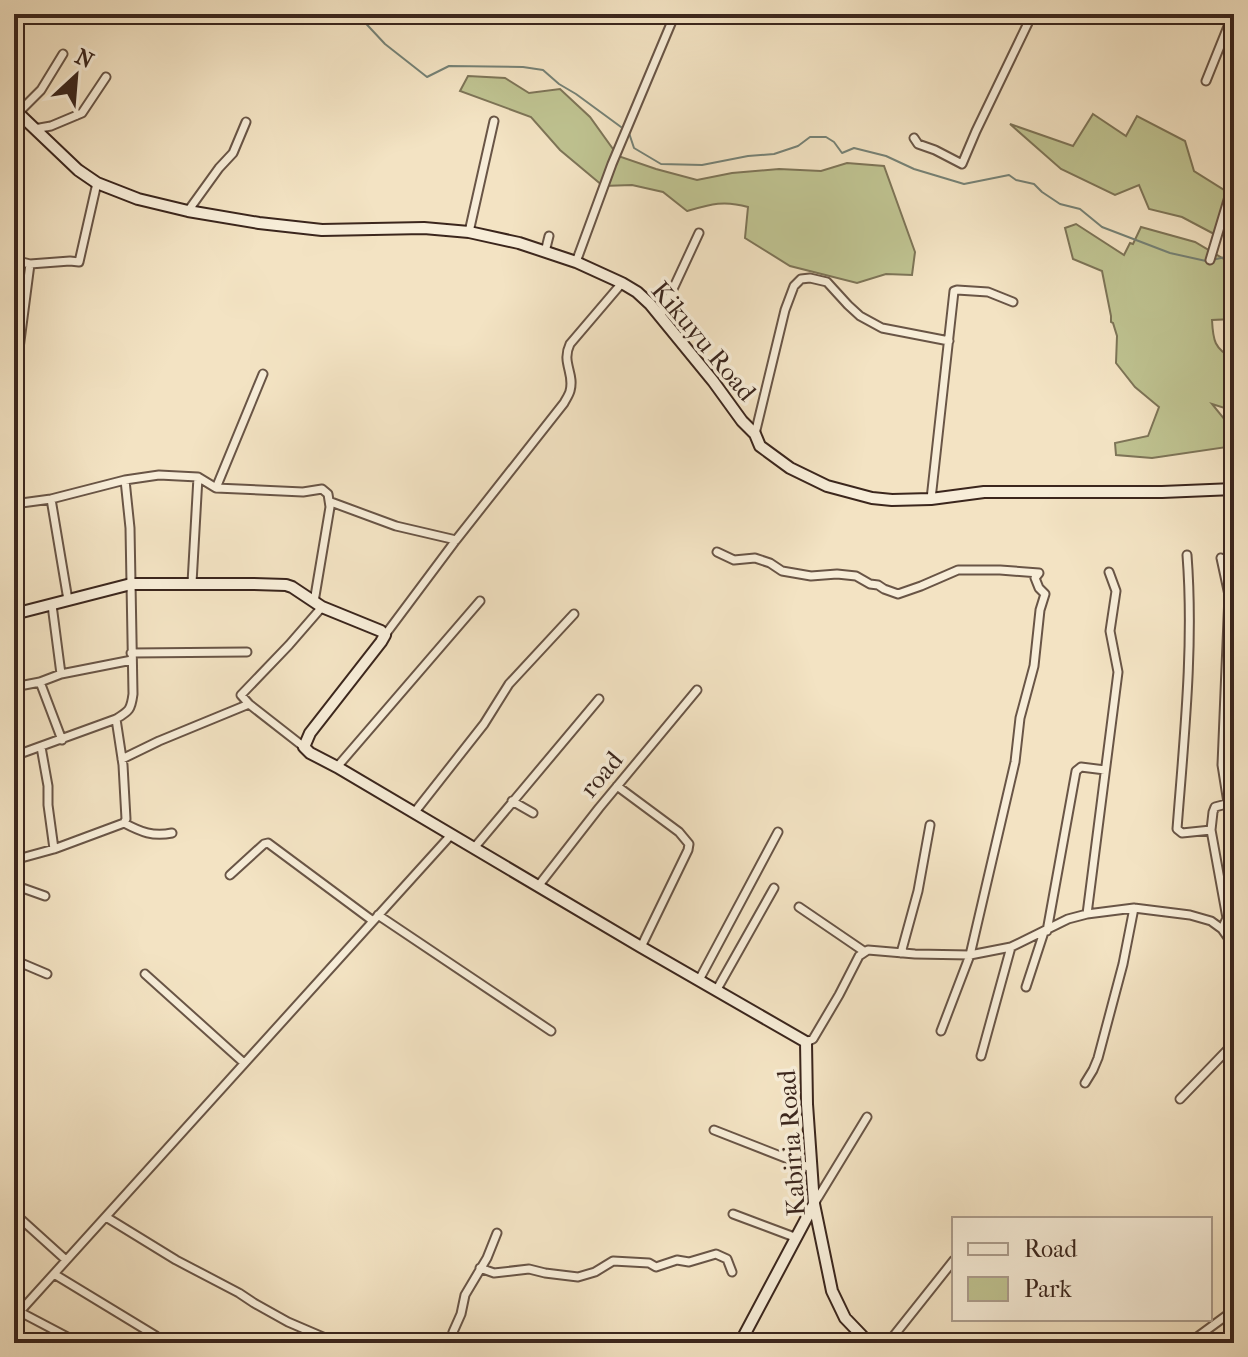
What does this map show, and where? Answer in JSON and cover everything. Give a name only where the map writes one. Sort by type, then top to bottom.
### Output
[{"type":"main road","name":"Kikuyu Road","points":[[16,111],[68,161],[97,183],[138,199],[259,223],[322,230],[424,228],[469,232],[519,243],[576,262],[622,283],[650,304],[755,434],[760,446],[790,468],[827,486],[892,500],[984,492],[1234,489]]},
{"type":"main road","points":[[14,614],[131,584],[286,585],[318,604],[381,631],[385,635],[381,642],[310,733],[304,747],[310,753],[806,1042]]},
{"type":"main road","name":"Kabiria Road","points":[[806,1042],[814,1204],[832,1291],[845,1318],[869,1343]]},
{"type":"main road","points":[[740,1343],[814,1204]]},
{"type":"street","points":[[576,262],[612,164],[675,14]]},
{"type":"street","points":[[914,138],[918,144],[962,164],[992,94],[1028,23],[1028,16],[1043,18],[1041,14]]},
{"type":"street","points":[[1206,81],[1233,14]]},
{"type":"street","points":[[16,111],[41,90],[63,54]]},
{"type":"street","points":[[34,129],[51,126],[82,113],[106,77]]},
{"type":"street","points":[[469,232],[494,121]]},
{"type":"street","points":[[188,211],[233,153],[246,122]]},
{"type":"street","points":[[1210,260],[1234,180]]},
{"type":"street","points":[[14,260],[30,264],[79,262],[97,183]]},
{"type":"street","points":[[660,317],[699,233]]},
{"type":"street","points":[[545,252],[549,236]]},
{"type":"street","points":[[14,387],[30,264]]},
{"type":"street","points":[[755,434],[785,310],[801,279],[827,282],[867,321],[882,328],[949,341]]},
{"type":"street","points":[[385,635],[564,403],[571,380],[566,352],[622,283]]},
{"type":"street","points":[[931,499],[954,291],[988,292],[1013,302]]},
{"type":"street","points":[[216,488],[263,374]]},
{"type":"street","points":[[14,504],[159,475],[198,477],[216,488],[303,492],[322,489],[328,494],[331,502],[318,604],[289,645],[242,693],[249,704],[304,747]]},
{"type":"street","points":[[192,583],[198,477]]},
{"type":"street","points":[[14,756],[116,719],[132,706],[130,528],[125,480]]},
{"type":"street","points":[[51,499],[68,600]]},
{"type":"street","points":[[331,502],[396,526],[456,540]]},
{"type":"street","points":[[717,552],[734,560],[755,558],[782,571],[811,576],[856,576],[898,594],[958,570],[1039,573],[1035,578],[1045,594],[1040,610],[1034,666],[1020,718],[1015,762],[970,955],[941,1031]]},
{"type":"street","points":[[1187,555],[1190,589],[1188,694],[1177,829],[1182,833],[1211,830]]},
{"type":"street","points":[[1222,929],[1227,918],[1211,830],[1215,807],[1231,803],[1222,765],[1229,595],[1221,558],[1234,565]]},
{"type":"street","points":[[1087,914],[1118,672],[1110,631],[1116,591],[1109,572]]},
{"type":"street","points":[[337,767],[480,601]]},
{"type":"street","points":[[52,605],[61,674]]},
{"type":"street","points":[[414,813],[484,724],[509,684],[574,614]]},
{"type":"street","points":[[14,687],[131,656],[247,652]]},
{"type":"street","points":[[40,682],[62,740]]},
{"type":"street","name":"road","points":[[539,885],[697,690]]},
{"type":"street","points":[[474,848],[599,699]]},
{"type":"street","points":[[122,759],[249,704]]},
{"type":"street","points":[[116,719],[122,759],[124,823]]},
{"type":"street","points":[[41,747],[54,849]]},
{"type":"street","points":[[1026,987],[1045,931],[1076,771],[1081,767],[1105,770]]},
{"type":"street","points":[[617,786],[679,832],[689,844],[641,947]]},
{"type":"street","points":[[512,801],[533,813]]},
{"type":"street","points":[[14,860],[124,823],[147,834],[159,836],[172,833]]},
{"type":"street","points":[[901,953],[918,891],[930,825]]},
{"type":"street","points":[[699,980],[778,832]]},
{"type":"street","points":[[79,1343],[17,1315],[451,835]]},
{"type":"street","points":[[230,875],[268,843],[376,918],[551,1031]]},
{"type":"street","points":[[14,885],[45,896]]},
{"type":"street","points":[[716,991],[774,888]]},
{"type":"street","points":[[799,907],[865,952],[970,955],[1011,947],[1068,919],[1134,908],[1190,915],[1211,921],[1222,929],[1234,946]]},
{"type":"street","points":[[1085,1083],[1098,1058],[1134,908]]},
{"type":"street","points":[[981,1056],[1011,947]]},
{"type":"street","name":"Kabiria Road","points":[[806,1042],[813,1039],[859,956],[865,952]]},
{"type":"street","points":[[14,960],[47,974]]},
{"type":"street","points":[[145,974],[244,1063]]},
{"type":"street","points":[[1180,1099],[1234,1043]]},
{"type":"street","points":[[814,1204],[867,1117]]},
{"type":"street","points":[[714,1130],[811,1168]]},
{"type":"street","points":[[14,1213],[66,1260]]},
{"type":"street","points":[[733,1214],[797,1238]]},
{"type":"street","points":[[106,1217],[176,1260],[330,1342],[359,1343]]},
{"type":"street","points":[[450,1343],[465,1295],[487,1258],[497,1233]]},
{"type":"street","points":[[480,1268],[494,1273],[529,1269],[578,1277],[595,1272],[613,1261],[649,1263],[656,1267],[716,1254],[727,1259],[732,1272]]},
{"type":"street","points":[[888,1343],[952,1263]]},
{"type":"street","points":[[54,1274],[156,1336]]},
{"type":"street","points":[[1189,1343],[1234,1310]]},
{"type":"green space","points":[[468,76],[505,78],[529,93],[560,89],[590,117],[618,156],[697,180],[779,169],[821,171],[847,163],[884,166],[915,252],[912,275],[886,274],[857,283],[790,266],[745,238],[748,207],[718,204],[687,211],[663,192],[632,185],[603,186],[560,150],[531,117],[460,91]]},
{"type":"green space","points":[[1093,114],[1126,136],[1137,116],[1185,141],[1194,171],[1232,195],[1216,235],[1182,217],[1149,209],[1139,185],[1115,195],[1061,169],[1010,124],[1073,146]]},
{"type":"green space","points":[[1076,224],[1124,255],[1141,227],[1195,242],[1234,265],[1234,319],[1212,320],[1216,343],[1222,352],[1234,359],[1234,411],[1212,404],[1234,431],[1234,446],[1152,458],[1116,455],[1115,443],[1148,436],[1159,407],[1135,387],[1116,363],[1117,336],[1111,322],[1102,271],[1073,259],[1065,228]]},
{"type":"waterway","points":[[357,14],[385,44],[427,77],[449,66],[543,70],[621,127]]},
{"type":"waterway","points":[[629,133],[634,148],[661,164],[702,165],[774,154],[798,146],[810,137],[826,137],[842,153],[854,148],[886,156],[914,169],[964,184],[1009,175],[1034,184],[1060,204],[1080,209],[1102,227],[1170,253],[1206,261]]},
{"type":"waterway","points":[[1212,260],[1234,255]]}]
